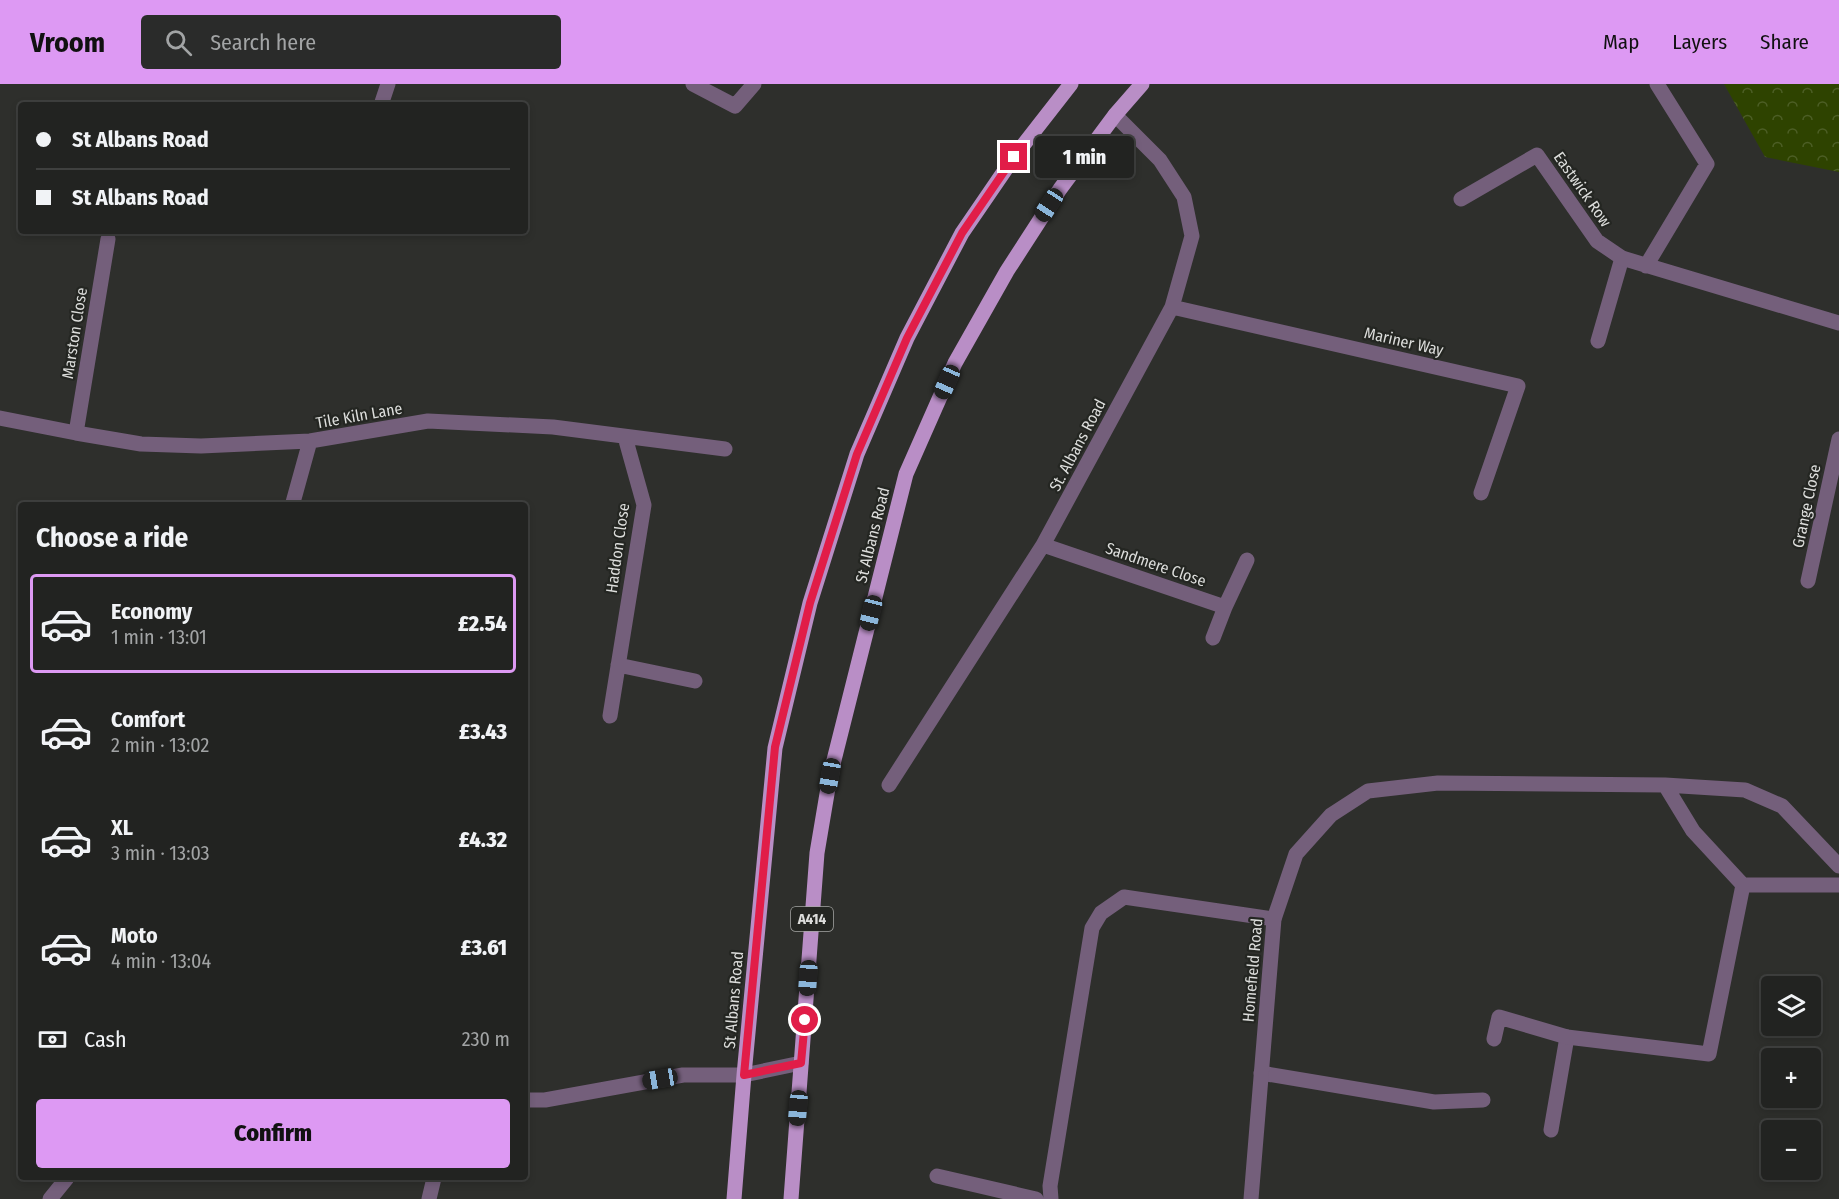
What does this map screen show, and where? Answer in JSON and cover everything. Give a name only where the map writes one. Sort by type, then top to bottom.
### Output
[{"type":"main road","name":"St Albans Road","points":[[734,1199],[775,747],[810,603],[857,454],[907,338],[962,233],[1014,157],[1071,84]]},
{"type":"main road","name":"St Albans Road","points":[[791,1199],[817,853],[830,776],[906,474],[956,363],[1007,271],[1060,189],[1115,115],[1142,84]]},
{"type":"street","points":[[382,102],[388,84]]},
{"type":"street","points":[[693,84],[735,106],[754,84]]},
{"type":"street","points":[[1646,266],[1707,164],[1657,84]]},
{"type":"street","name":"St. Albans Road","points":[[889,785],[1043,545],[1172,307],[1192,236],[1184,197],[1160,160],[1115,115]]},
{"type":"street","name":"Eastwick Row","points":[[1461,199],[1537,154],[1597,241],[1622,258],[1839,324]]},
{"type":"street","name":"Marston Close","points":[[76,433],[108,239]]},
{"type":"street","points":[[1598,341],[1622,258]]},
{"type":"street","name":"Mariner Way","points":[[1172,307],[1518,386],[1481,493]]},
{"type":"street","name":"Tile Kiln Lane","points":[[0,418],[141,444],[201,446],[310,441],[428,421],[553,427],[725,449]]},
{"type":"street","name":"Haddon Close","points":[[610,716],[644,506],[625,437]]},
{"type":"street","name":"Grange Close","points":[[1808,581],[1839,439]]},
{"type":"street","points":[[293,502],[310,441]]},
{"type":"street","name":"Sandmere Close","points":[[1043,545],[1225,607]]},
{"type":"street","points":[[1213,638],[1247,560]]},
{"type":"street","points":[[618,665],[695,681]]},
{"type":"street","name":"Homefield Road","points":[[1251,1199],[1274,919],[1296,854],[1331,816],[1368,791],[1438,783],[1665,785],[1745,790],[1782,806],[1839,866]]},
{"type":"street","points":[[1665,785],[1693,831],[1743,885],[1839,885]]},
{"type":"street","points":[[1494,1039],[1500,1017],[1567,1037],[1709,1054],[1743,885]]},
{"type":"street","points":[[1051,1199],[1050,1186],[1092,928],[1101,913],[1124,897],[1274,919]]},
{"type":"street","points":[[1551,1130],[1567,1037]]},
{"type":"street","points":[[528,1100],[545,1100],[683,1075],[744,1075],[801,1063]]},
{"type":"street","points":[[1261,1073],[1434,1102],[1483,1100]]},
{"type":"street","points":[[937,1176],[1036,1199]]},
{"type":"street","points":[[50,1199],[65,1180]]},
{"type":"street","points":[[429,1199],[434,1180]]},
{"type":"green space","points":[[1724,84],[1839,84],[1839,172],[1765,157]]},
{"type":"route","points":[[805,1020],[801,1063],[744,1075],[775,747],[810,603],[857,454],[907,338],[962,233],[1014,157]]}]
